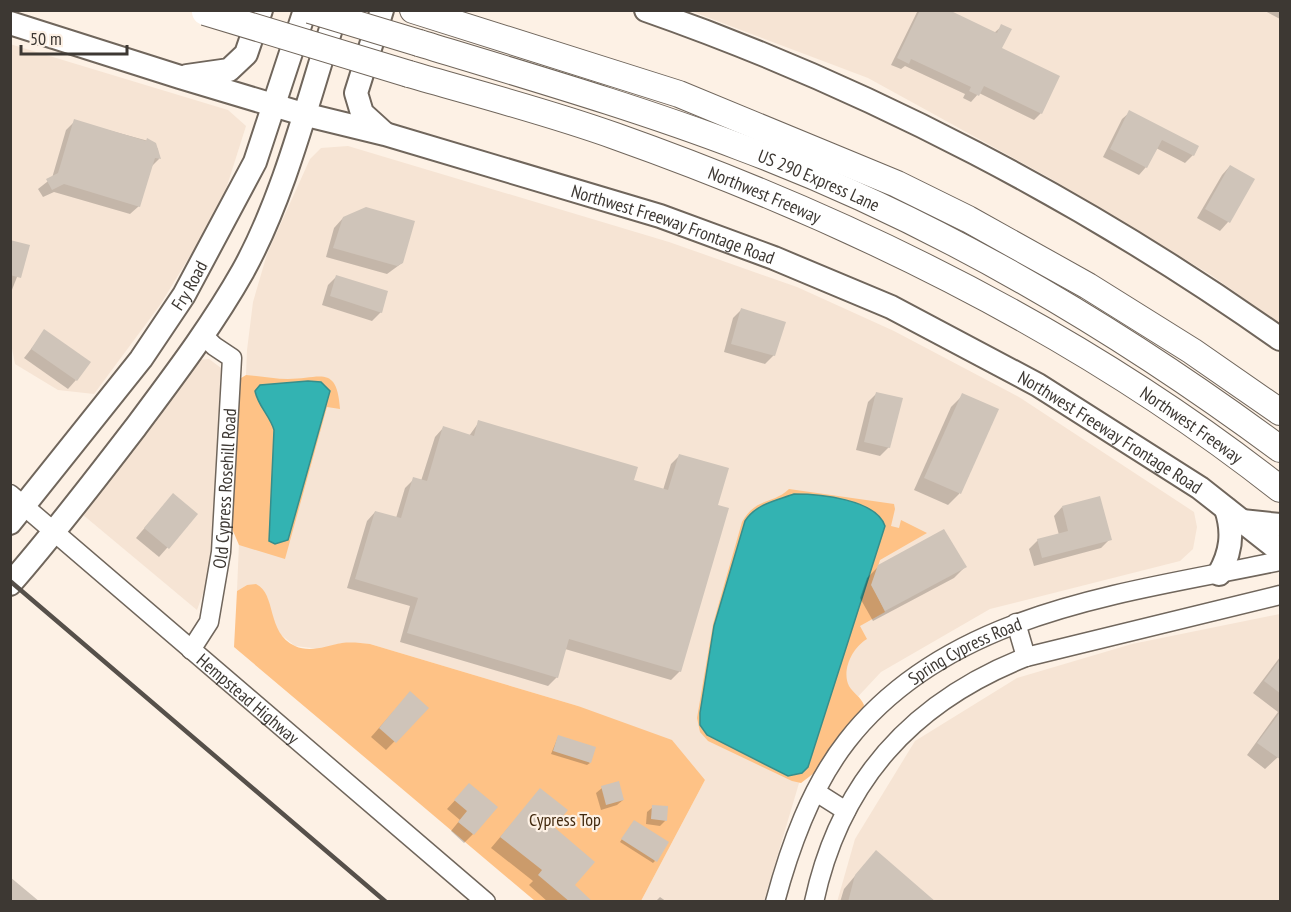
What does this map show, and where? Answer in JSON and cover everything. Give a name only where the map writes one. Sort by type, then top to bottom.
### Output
[{"type":"highway","name":"US 290 Express Lane","points":[[310,10],[630,107],[742,148],[881,208],[958,246],[1080,315],[1223,406],[1281,449]]},
{"type":"highway","name":"Northwest Freeway","points":[[202,11],[613,135],[750,186],[859,233],[969,289],[1096,361],[1212,438],[1273,483]]},
{"type":"highway","points":[[421,13],[679,94],[897,184],[1005,239],[1098,292],[1192,351],[1281,412]]},
{"type":"main road","points":[[180,77],[229,70],[246,54],[261,10]]},
{"type":"main road","name":"Fry Road","points":[[10,523],[18,500],[141,358],[184,295],[255,162],[305,10]]},
{"type":"main road","points":[[10,584],[54,533],[203,335],[244,269],[285,175],[337,10]]},
{"type":"main road","points":[[382,10],[356,93],[362,113],[385,134]]},
{"type":"main road","points":[[646,10],[799,69],[973,152],[1210,289],[1281,339]]},
{"type":"main road","name":"Northwest Freeway Frontage Road","points":[[10,23],[275,106],[385,134],[660,216],[774,258],[891,308],[1038,385],[1200,488],[1281,551]]},
{"type":"main road","points":[[184,295],[203,335]]},
{"type":"main road","points":[[1219,574],[1228,557],[1233,515],[1281,525]]},
{"type":"street","name":"Old Cypress Rosehill Road","points":[[191,650],[209,622],[221,552],[232,358],[203,335]]},
{"type":"street","name":"Hempstead Highway","points":[[18,500],[486,902]]},
{"type":"street","name":"Spring Cypress Road","points":[[775,902],[786,862],[816,792],[847,741],[887,700],[949,654],[980,637],[1016,623],[1088,602],[1281,561]]},
{"type":"street","name":"Spring Cypress Road","points":[[814,902],[832,836],[875,763],[910,727],[968,685],[1026,657],[1281,595]]},
{"type":"street","points":[[1016,623],[1026,657]]},
{"type":"street","points":[[816,792],[846,811]]},
{"type":"shaded area","points":[[691,11],[1280,11],[1280,324],[1211,275],[1048,177],[868,78]]},
{"type":"shaded area","points":[[10,44],[228,110],[246,126],[221,205],[160,305],[94,394],[58,390],[15,364],[10,338]]},
{"type":"shaded area","points":[[348,146],[669,242],[797,287],[894,331],[1019,397],[1194,512],[1197,527],[1193,549],[1180,561],[990,609],[881,672],[852,703],[802,773],[764,901],[641,901],[705,780],[578,706],[370,644],[342,643],[320,649],[295,646],[280,634],[267,597],[247,585],[237,591],[247,350],[253,302],[267,254],[310,159],[321,148]]},
{"type":"shaded area","points":[[209,359],[221,368],[213,548],[205,588],[197,610],[82,514],[197,360]]},
{"type":"shaded area","points":[[1280,614],[1280,901],[837,902],[855,839],[915,741],[1017,678],[1132,644]]},
{"type":"green space","points":[[246,375],[283,379],[325,377],[335,385],[338,395],[340,409],[327,407],[285,559],[239,545],[230,524],[235,396],[241,378]]},
{"type":"green space","points":[[789,489],[894,504],[891,526],[899,528],[901,520],[927,533],[880,560],[872,585],[885,612],[860,626],[867,639],[853,653],[846,673],[849,686],[864,705],[862,712],[845,731],[818,770],[801,783],[792,781],[708,741],[700,732],[697,718],[713,624],[742,522],[753,509]]},
{"type":"green space","name":"Cypress Top","points":[[256,584],[267,596],[280,632],[295,646],[312,649],[342,643],[370,644],[578,706],[672,740],[705,780],[641,901],[535,901],[234,647],[237,591],[247,585]]},
{"type":"water","points":[[321,382],[330,391],[288,540],[275,544],[269,541],[274,430],[255,391],[260,385]]},
{"type":"water","points":[[794,494],[831,497],[859,504],[880,517],[885,526],[808,767],[802,773],[788,776],[707,735],[700,725],[700,713],[714,626],[745,521],[760,507]]},
{"type":"building","points":[[920,10],[949,10],[997,33],[1001,24],[1012,29],[1002,48],[1060,76],[1042,114],[984,86],[979,96],[969,91],[971,87],[911,59],[909,64],[897,58]]},
{"type":"building","points":[[1129,110],[1199,146],[1194,156],[1162,140],[1147,168],[1110,149]]},
{"type":"building","points":[[74,119],[146,141],[147,138],[156,143],[161,159],[155,158],[140,207],[64,184],[52,190],[46,179],[58,173]]},
{"type":"building","points":[[1230,165],[1255,179],[1230,223],[1205,209]]},
{"type":"building","points":[[366,207],[415,221],[403,263],[397,266],[333,248],[343,217]]},
{"type":"building","points":[[10,240],[30,245],[21,278],[10,275]]},
{"type":"building","points":[[336,275],[388,291],[382,313],[330,296]]},
{"type":"building","points":[[741,308],[786,322],[775,356],[731,344]]},
{"type":"building","points":[[44,329],[91,362],[77,381],[31,349]]},
{"type":"building","points":[[876,392],[903,398],[890,448],[864,442]]},
{"type":"building","points":[[962,393],[999,409],[961,494],[924,478]]},
{"type":"building","points":[[478,420],[638,467],[634,480],[668,490],[679,454],[729,468],[718,505],[729,508],[681,672],[569,639],[558,678],[407,633],[418,598],[355,579],[375,511],[401,518],[413,477],[427,481],[443,426],[474,436]]},
{"type":"building","points":[[173,493],[198,514],[169,549],[144,528]]},
{"type":"building","points":[[1100,496],[1112,540],[1042,558],[1037,539],[1068,531],[1062,506]]},
{"type":"building","points":[[944,529],[967,567],[885,611],[871,585],[878,565]]},
{"type":"building","points":[[1281,658],[1281,694],[1264,681]]},
{"type":"building","points":[[410,691],[429,708],[396,743],[379,728]]},
{"type":"building","points":[[1281,711],[1281,760],[1257,743]]},
{"type":"building","points":[[558,735],[596,747],[591,763],[553,751]]},
{"type":"building","points":[[619,781],[624,800],[606,805],[601,786]]},
{"type":"building","points":[[469,783],[498,807],[474,835],[458,822],[467,811],[454,800]]},
{"type":"building","points":[[540,788],[568,810],[554,827],[595,862],[575,885],[593,902],[570,902],[538,875],[542,870],[500,837]]},
{"type":"building","points":[[652,805],[668,806],[667,821],[651,819]]},
{"type":"building","points":[[634,820],[669,842],[657,862],[621,839]]},
{"type":"building","points":[[876,850],[936,902],[848,902],[855,875]]},
{"type":"building","points":[[10,877],[40,902],[10,902]]},
{"type":"railway","points":[[10,581],[386,902]]}]
